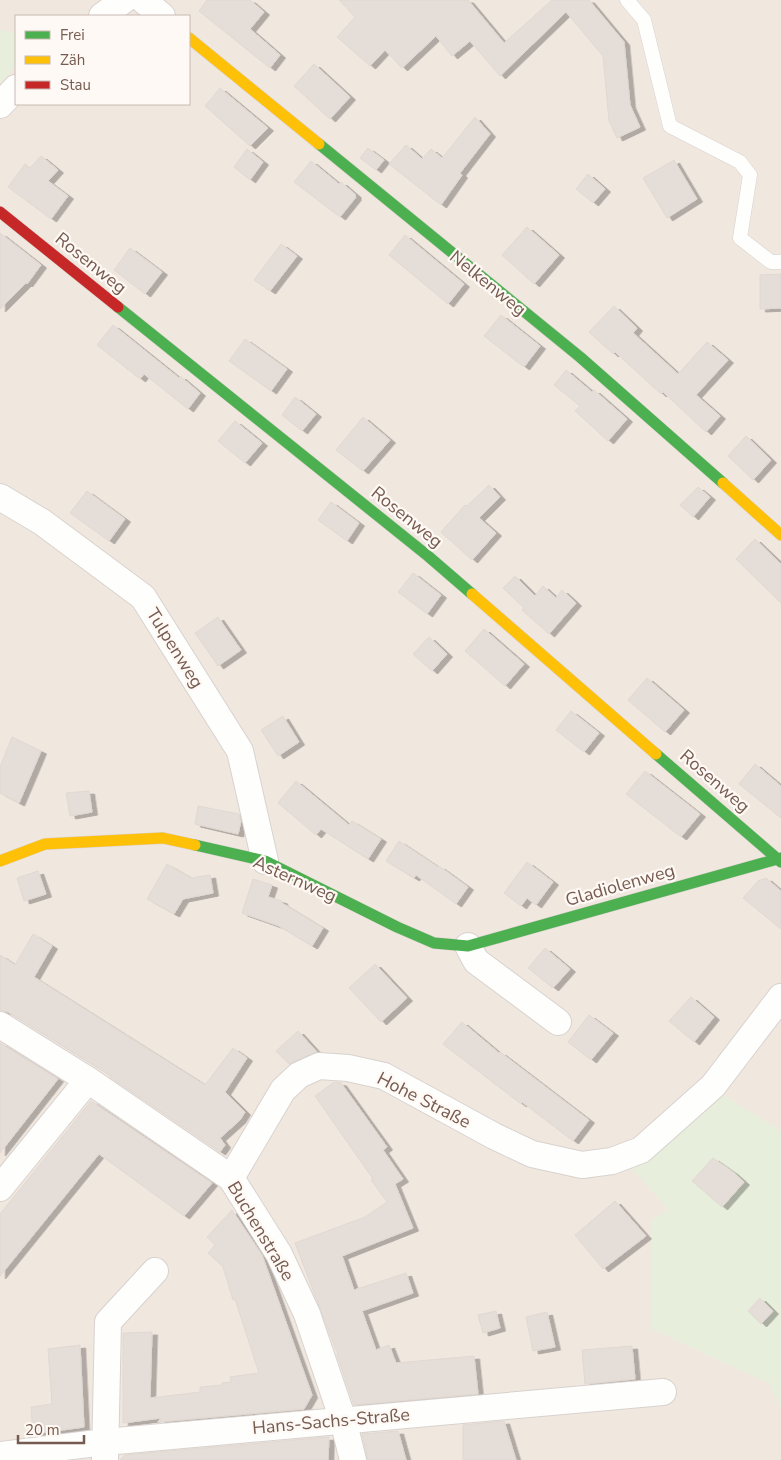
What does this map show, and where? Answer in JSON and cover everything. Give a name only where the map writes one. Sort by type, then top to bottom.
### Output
[{"type":"street","points":[[103,15],[124,0]]},
{"type":"street","points":[[142,0],[161,15]]},
{"type":"street","name":"Nelkenweg","points":[[190,39],[580,357],[781,535]]},
{"type":"street","points":[[0,106],[15,89]]},
{"type":"street","name":"Rosenweg","points":[[0,212],[428,556],[780,859]]},
{"type":"street","name":"Tulpenweg","points":[[0,497],[42,522],[142,596],[240,751],[265,861]]},
{"type":"street","name":"Asternweg","points":[[0,862],[45,844],[163,838],[265,861],[397,927],[434,943],[468,946]]},
{"type":"street","name":"Gladiolenweg","points":[[468,946],[780,859]]},
{"type":"street","points":[[468,946],[476,961],[558,1022]]},
{"type":"street","name":"Hohe Straße","points":[[231,1178],[283,1090],[299,1075],[318,1066],[348,1068],[384,1076],[494,1136],[532,1154],[582,1165],[612,1161],[641,1150],[713,1086],[781,997]]},
{"type":"street","name":"Buchenstraße","points":[[0,1025],[88,1080],[231,1178],[279,1254],[307,1314],[343,1420],[353,1460]]},
{"type":"street","points":[[0,1188],[88,1080]]},
{"type":"street","points":[[105,1451],[108,1322],[155,1271]]},
{"type":"street","name":"Hans-Sachs-Straße","points":[[0,1455],[105,1451],[343,1420],[663,1392]]},
{"type":"lane","points":[[627,0],[644,20],[670,126],[740,162],[750,175],[740,238],[771,262],[781,262]]},
{"type":"shaded area","points":[[0,0],[781,0],[781,1460],[0,1460]]},
{"type":"green space","points":[[0,30],[15,33],[15,67],[0,83]]},
{"type":"green space","points":[[717,1091],[781,1131],[781,1410],[770,1384],[652,1329],[651,1221],[668,1209],[627,1163]]},
{"type":"building","points":[[207,0],[250,0],[264,12],[250,29],[280,55],[270,68],[199,11]]},
{"type":"building","points":[[339,0],[468,0],[504,43],[552,0],[589,0],[624,42],[630,105],[640,127],[617,138],[609,121],[603,56],[566,12],[500,76],[470,41],[452,56],[436,36],[402,68],[385,50],[370,66],[337,37],[355,17]]},
{"type":"building","points":[[314,64],[350,97],[330,119],[294,86]]},
{"type":"building","points":[[220,88],[268,128],[250,146],[205,106]]},
{"type":"building","points":[[475,117],[490,134],[460,173],[462,175],[441,205],[389,164],[406,145],[422,159],[431,149],[442,158]]},
{"type":"building","points":[[368,148],[384,160],[376,170],[360,158]]},
{"type":"building","points":[[247,149],[263,162],[250,180],[234,167]]},
{"type":"building","points":[[41,156],[58,170],[48,181],[68,196],[51,219],[8,187],[25,164],[30,168]]},
{"type":"building","points":[[674,160],[697,199],[667,218],[643,178]]},
{"type":"building","points":[[311,161],[356,195],[340,217],[294,182]]},
{"type":"building","points":[[588,174],[605,189],[593,203],[576,189]]},
{"type":"building","points":[[527,227],[559,255],[534,284],[502,255]]},
{"type":"building","points":[[0,233],[41,265],[27,284],[0,309]]},
{"type":"building","points":[[405,235],[464,284],[448,304],[389,255]]},
{"type":"building","points":[[281,244],[297,256],[270,291],[254,280]]},
{"type":"building","points":[[130,248],[162,272],[145,294],[114,270]]},
{"type":"building","points":[[781,274],[781,308],[760,309],[760,275]]},
{"type":"building","points":[[614,306],[637,328],[633,333],[678,374],[707,342],[728,360],[696,395],[720,416],[706,432],[663,392],[661,394],[615,352],[613,354],[589,332]]},
{"type":"building","points":[[501,315],[540,346],[524,367],[484,336]]},
{"type":"building","points":[[113,325],[200,393],[188,409],[144,374],[140,379],[97,345]]},
{"type":"building","points":[[245,339],[287,369],[271,391],[229,361]]},
{"type":"building","points":[[566,370],[592,392],[594,390],[627,419],[608,441],[575,411],[580,406],[554,385]]},
{"type":"building","points":[[295,397],[316,414],[302,431],[282,415]]},
{"type":"building","points":[[363,417],[390,440],[363,471],[336,450]]},
{"type":"building","points":[[235,421],[262,443],[245,463],[218,441]]},
{"type":"building","points":[[746,436],[771,460],[753,480],[728,456]]},
{"type":"building","points":[[489,485],[500,497],[479,518],[496,533],[472,560],[441,532],[465,505],[467,506]]},
{"type":"building","points":[[698,487],[710,497],[693,517],[680,505]]},
{"type":"building","points":[[87,491],[125,519],[109,541],[70,513]]},
{"type":"building","points":[[331,502],[359,523],[347,541],[318,520]]},
{"type":"building","points":[[755,539],[781,564],[781,603],[736,559]]},
{"type":"building","points":[[413,573],[441,595],[427,614],[398,592]]},
{"type":"building","points":[[515,576],[535,596],[543,586],[556,598],[562,590],[576,603],[549,634],[522,610],[524,608],[503,588]]},
{"type":"building","points":[[218,617],[241,650],[218,666],[195,633]]},
{"type":"building","points":[[484,629],[524,664],[505,686],[465,651]]},
{"type":"building","points":[[429,637],[447,654],[432,671],[413,654]]},
{"type":"building","points":[[647,678],[684,710],[665,732],[628,700]]},
{"type":"building","points":[[571,711],[599,733],[584,752],[556,730]]},
{"type":"building","points":[[283,716],[299,742],[278,756],[261,730]]},
{"type":"building","points":[[12,737],[41,751],[19,803],[0,793],[0,767]]},
{"type":"building","points":[[755,764],[781,786],[781,818],[739,784]]},
{"type":"building","points":[[645,771],[700,814],[681,837],[626,794]]},
{"type":"building","points":[[296,781],[349,825],[352,821],[381,839],[368,859],[321,829],[316,835],[278,803]]},
{"type":"building","points":[[89,791],[92,812],[70,816],[66,793]]},
{"type":"building","points":[[198,806],[239,814],[241,821],[238,834],[195,824]]},
{"type":"building","points":[[399,841],[468,887],[456,904],[416,875],[414,878],[386,861]]},
{"type":"building","points":[[527,862],[553,882],[536,905],[527,898],[521,906],[504,893]]},
{"type":"building","points":[[167,864],[191,878],[210,875],[213,893],[183,899],[174,914],[147,899]]},
{"type":"building","points":[[38,871],[46,894],[24,901],[17,878]]},
{"type":"building","points":[[766,878],[781,891],[781,929],[743,898],[758,881]]},
{"type":"building","points":[[253,879],[272,885],[268,897],[282,901],[282,903],[323,928],[312,946],[279,926],[242,913]]},
{"type":"building","points":[[33,934],[52,946],[34,977],[205,1085],[233,1048],[247,1058],[225,1092],[245,1112],[240,1120],[220,1138],[225,1145],[220,1152],[111,1076],[8,1012],[0,1010],[0,955],[15,965]]},
{"type":"building","points":[[545,948],[570,969],[553,988],[528,968]]},
{"type":"building","points":[[375,964],[407,998],[381,1022],[349,988]]},
{"type":"building","points":[[691,997],[714,1017],[694,1042],[669,1021]]},
{"type":"building","points":[[589,1015],[613,1033],[591,1060],[568,1042]]},
{"type":"building","points":[[462,1022],[499,1053],[589,1120],[573,1141],[443,1044]]},
{"type":"building","points":[[298,1031],[317,1052],[289,1064],[276,1051]]},
{"type":"building","points":[[0,1043],[58,1079],[0,1153]]},
{"type":"building","points":[[334,1082],[341,1083],[387,1147],[383,1150],[403,1179],[395,1184],[413,1228],[342,1256],[354,1290],[406,1273],[413,1293],[362,1311],[376,1350],[389,1345],[396,1363],[474,1356],[478,1394],[354,1405],[338,1355],[295,1243],[365,1217],[387,1202],[315,1096]]},
{"type":"building","points":[[91,1101],[212,1183],[184,1216],[99,1154],[0,1276],[0,1214]]},
{"type":"building","points":[[713,1158],[744,1182],[722,1207],[692,1181]]},
{"type":"building","points":[[615,1201],[646,1236],[603,1269],[575,1235]]},
{"type":"building","points":[[232,1210],[262,1255],[312,1395],[304,1409],[158,1422],[161,1418],[123,1423],[123,1333],[152,1332],[150,1398],[200,1392],[200,1387],[222,1385],[222,1383],[231,1382],[230,1377],[259,1373],[223,1267],[208,1253],[215,1245],[207,1237]]},
{"type":"building","points":[[760,1298],[773,1311],[761,1324],[748,1311]]},
{"type":"building","points":[[496,1311],[500,1328],[483,1333],[478,1315]]},
{"type":"building","points":[[547,1312],[555,1347],[533,1351],[526,1317]]},
{"type":"building","points":[[80,1345],[84,1427],[33,1434],[31,1407],[52,1404],[48,1349]]},
{"type":"building","points":[[632,1346],[635,1379],[585,1384],[582,1350]]},
{"type":"building","points":[[504,1421],[516,1460],[463,1460],[463,1425]]},
{"type":"building","points":[[398,1431],[406,1460],[368,1460],[362,1434]]},
{"type":"building","points":[[329,1437],[328,1460],[120,1460],[125,1455]]},
{"type":"traffic: fast","points":[[319,144],[580,357],[723,483]]},
{"type":"traffic: fast","points":[[118,307],[428,556],[472,594]]},
{"type":"traffic: fast","points":[[656,754],[781,862]]},
{"type":"traffic: fast","points":[[195,845],[265,861],[397,927],[434,943],[468,946],[781,858]]},
{"type":"traffic: slow","points":[[190,39],[319,144]]},
{"type":"traffic: slow","points":[[723,483],[781,535]]},
{"type":"traffic: slow","points":[[472,594],[656,754]]},
{"type":"traffic: slow","points":[[0,861],[45,844],[163,838],[195,845]]},
{"type":"traffic: jam","points":[[0,212],[118,307]]}]
